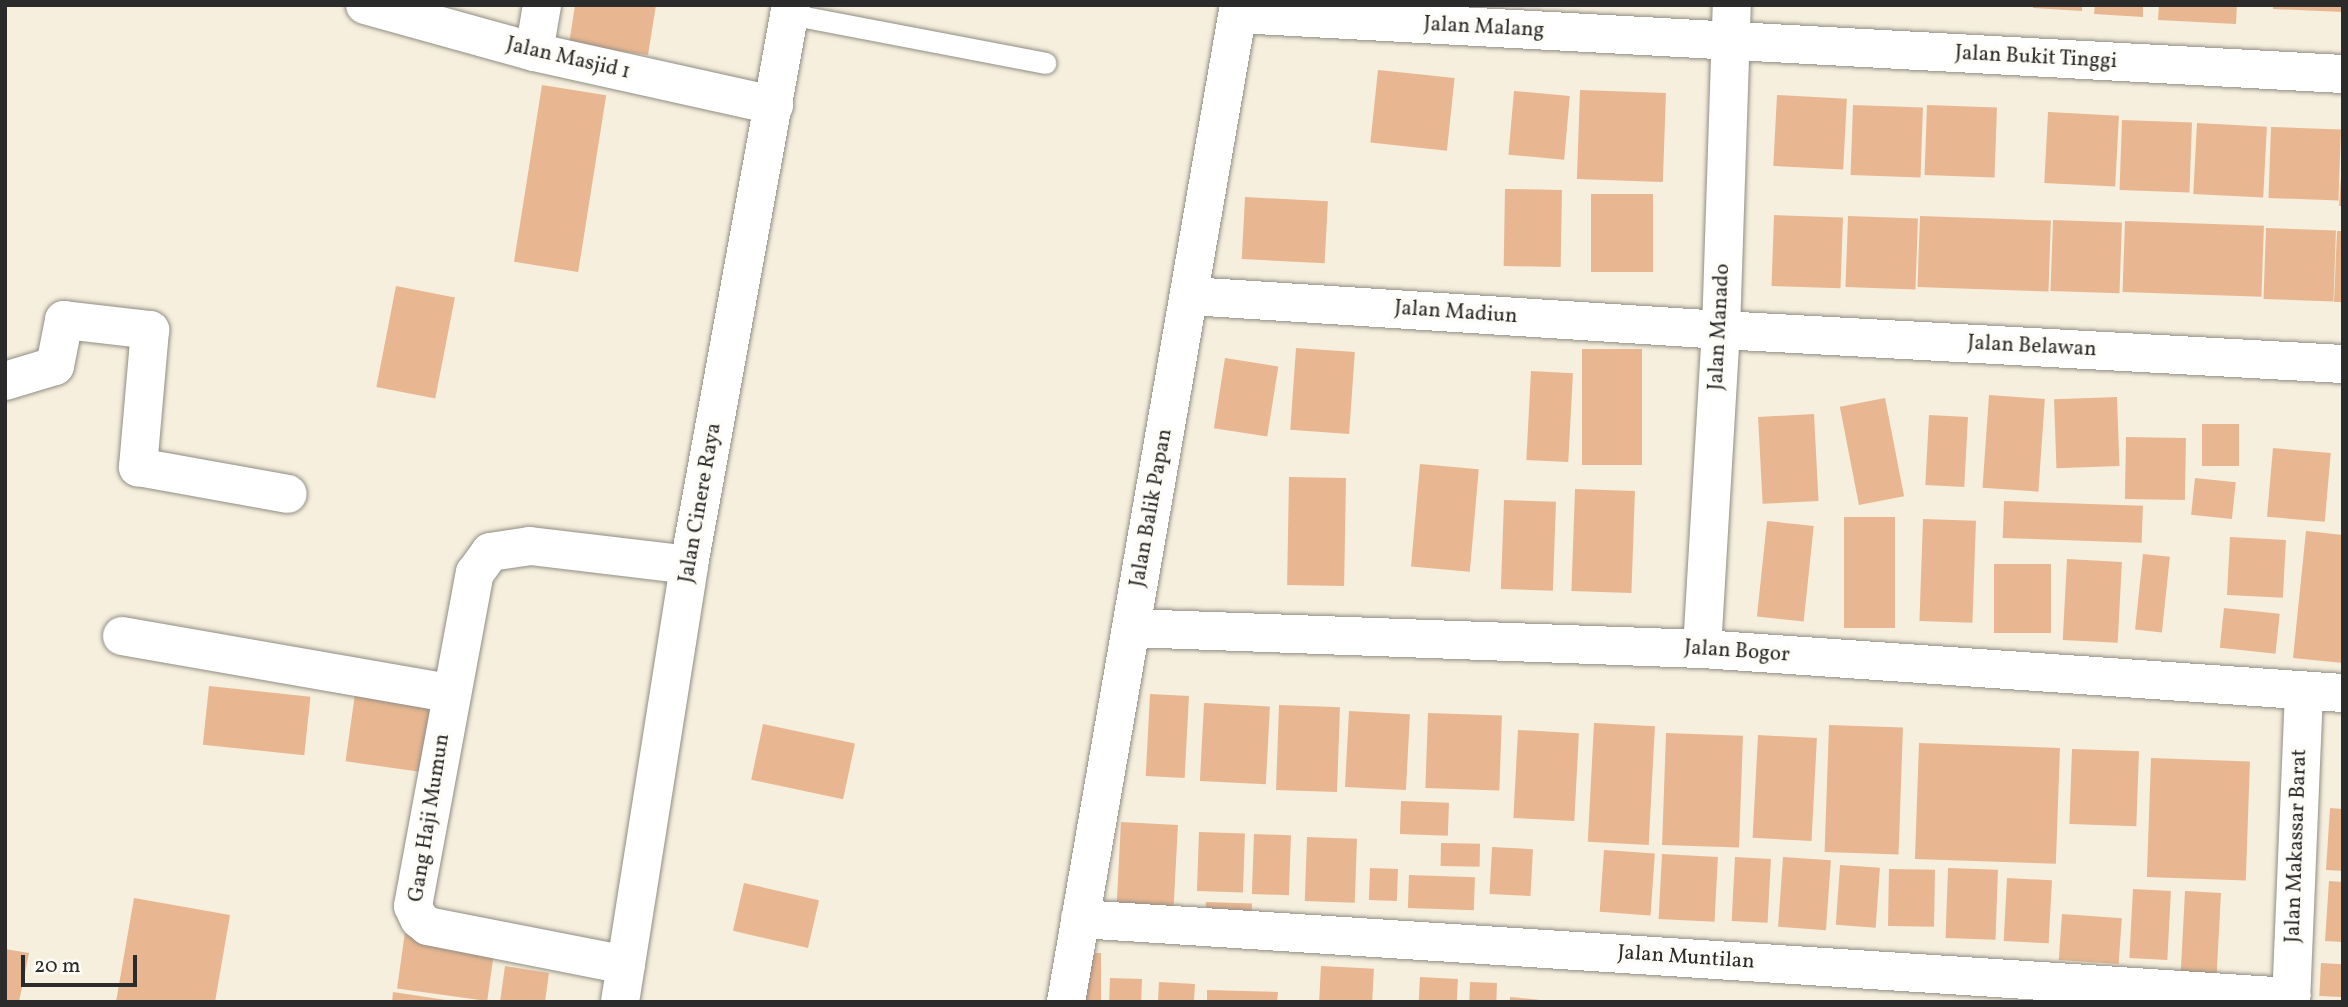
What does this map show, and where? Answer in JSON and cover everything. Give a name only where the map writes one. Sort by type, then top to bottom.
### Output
[{"type":"street","name":"Jalan Masjid 1","points":[[365,5],[534,52],[774,105]]},
{"type":"street","points":[[534,52],[542,5]]},
{"type":"street","name":"Jalan Cinere Raya","points":[[620,1002],[679,563],[774,105],[790,10]]},
{"type":"street","name":"Jalan Malang","points":[[1239,10],[1731,24]]},
{"type":"street","name":"Jalan Balik Papan","points":[[1066,1002],[1239,10]]},
{"type":"street","name":"Jalan Bukit Tinggi","points":[[1731,24],[2343,74]]},
{"type":"street","name":"Jalan Manado","points":[[1702,649],[1721,330],[1731,24]]},
{"type":"street","name":"Jalan Madiun","points":[[1190,296],[1721,330]]},
{"type":"street","points":[[5,381],[55,366],[64,320],[150,330],[138,467],[288,494]]},
{"type":"street","name":"Jalan Belawan","points":[[1721,330],[2343,364]]},
{"type":"street","name":"Gang Haji Mumun","points":[[626,965],[428,926],[419,919],[413,906],[450,693],[475,573],[490,552],[530,546],[679,563]]},
{"type":"street","name":"Jalan Bogor","points":[[1131,628],[1702,649],[2343,693]]},
{"type":"street","points":[[122,636],[450,693]]},
{"type":"street","name":"Jalan Makassar Barat","points":[[2291,999],[2304,691]]},
{"type":"street","name":"Jalan Muntilan","points":[[1080,919],[2291,999]]},
{"type":"lane","points":[[790,10],[1045,63]]},
{"type":"building","points":[[575,5],[656,5],[648,55],[569,44]]},
{"type":"building","points":[[2033,5],[2082,5],[2082,11],[2033,8]]},
{"type":"building","points":[[2095,5],[2143,5],[2143,17],[2094,14]]},
{"type":"building","points":[[2159,5],[2237,5],[2236,24],[2158,20]]},
{"type":"building","points":[[2273,5],[2343,5],[2343,12],[2273,9]]},
{"type":"building","points":[[1378,70],[1455,78],[1447,151],[1370,143]]},
{"type":"building","points":[[542,85],[606,95],[578,272],[514,262]]},
{"type":"building","points":[[1580,90],[1666,93],[1663,182],[1577,179]]},
{"type":"building","points":[[1514,91],[1570,96],[1564,160],[1508,155]]},
{"type":"building","points":[[1777,95],[1847,99],[1843,170],[1773,166]]},
{"type":"building","points":[[1853,105],[1923,107],[1921,177],[1851,175]]},
{"type":"building","points":[[1927,105],[1997,107],[1995,177],[1925,175]]},
{"type":"building","points":[[2048,112],[2119,116],[2115,187],[2044,183]]},
{"type":"building","points":[[2122,120],[2192,122],[2190,192],[2120,190]]},
{"type":"building","points":[[2197,123],[2267,127],[2263,198],[2193,194]]},
{"type":"building","points":[[2271,127],[2341,129],[2338,200],[2269,198]]},
{"type":"building","points":[[2341,176],[2343,206],[2339,206]]},
{"type":"building","points":[[1505,189],[1562,190],[1561,267],[1504,266]]},
{"type":"building","points":[[1591,194],[1653,194],[1653,272],[1591,272]]},
{"type":"building","points":[[1245,197],[1328,201],[1325,263],[1242,259]]},
{"type":"building","points":[[1774,215],[1843,217],[1840,288],[1772,286]]},
{"type":"building","points":[[1848,216],[1918,218],[1915,289],[1846,287]]},
{"type":"building","points":[[1920,216],[2051,221],[2048,292],[1918,287]]},
{"type":"building","points":[[2053,220],[2122,222],[2119,293],[2051,291]]},
{"type":"building","points":[[2125,221],[2264,226],[2261,297],[2123,292]]},
{"type":"building","points":[[2266,228],[2336,230],[2333,301],[2264,299]]},
{"type":"building","points":[[2337,231],[2343,231],[2343,302],[2334,302]]},
{"type":"building","points":[[396,286],[455,297],[435,399],[376,387]]},
{"type":"building","points":[[1296,348],[1355,352],[1349,434],[1290,430]]},
{"type":"building","points":[[1582,349],[1642,349],[1642,465],[1582,465]]},
{"type":"building","points":[[1225,358],[1278,366],[1267,437],[1214,428]]},
{"type":"building","points":[[1531,371],[1573,373],[1568,462],[1526,460]]},
{"type":"building","points":[[1989,395],[2045,399],[2038,492],[1983,488]]},
{"type":"building","points":[[2117,397],[2119,466],[2056,468],[2054,399]]},
{"type":"building","points":[[1885,398],[1904,496],[1859,505],[1840,407]]},
{"type":"building","points":[[1814,414],[1819,501],[1763,504],[1758,417]]},
{"type":"building","points":[[1929,415],[1968,417],[1964,487],[1925,485]]},
{"type":"building","points":[[2202,424],[2239,424],[2239,466],[2202,466]]},
{"type":"building","points":[[2126,437],[2186,438],[2185,500],[2125,499]]},
{"type":"building","points":[[2273,448],[2331,453],[2325,522],[2267,517]]},
{"type":"building","points":[[1420,464],[1479,469],[1470,572],[1411,567]]},
{"type":"building","points":[[1289,477],[1346,478],[1344,586],[1287,585]]},
{"type":"building","points":[[2195,478],[2236,482],[2232,519],[2191,515]]},
{"type":"building","points":[[1575,489],[1635,491],[1631,593],[1571,591]]},
{"type":"building","points":[[1504,500],[1556,502],[1553,591],[1501,589]]},
{"type":"building","points":[[2004,501],[2143,506],[2142,543],[2003,538]]},
{"type":"building","points":[[1844,517],[1895,517],[1895,628],[1844,628]]},
{"type":"building","points":[[1923,519],[1976,521],[1972,623],[1919,621]]},
{"type":"building","points":[[1767,521],[1814,526],[1804,621],[1757,616]]},
{"type":"building","points":[[2306,531],[2343,535],[2343,663],[2293,658]]},
{"type":"building","points":[[2230,537],[2286,540],[2283,598],[2227,595]]},
{"type":"building","points":[[2143,554],[2170,557],[2162,632],[2135,630]]},
{"type":"building","points":[[2067,559],[2122,562],[2118,643],[2063,640]]},
{"type":"building","points":[[1994,564],[2051,564],[2051,633],[1994,633]]},
{"type":"building","points":[[2224,608],[2280,614],[2276,654],[2220,648]]},
{"type":"building","points":[[209,686],[310,697],[304,755],[203,745]]},
{"type":"building","points":[[355,694],[438,706],[429,773],[346,761]]},
{"type":"building","points":[[1150,694],[1189,696],[1185,778],[1146,776]]},
{"type":"building","points":[[1204,703],[1270,706],[1266,784],[1200,781]]},
{"type":"building","points":[[1279,705],[1340,707],[1337,792],[1276,790]]},
{"type":"building","points":[[1349,711],[1410,714],[1406,790],[1345,787]]},
{"type":"building","points":[[1428,713],[1502,716],[1499,791],[1425,788]]},
{"type":"building","points":[[1594,723],[1655,726],[1649,845],[1588,842]]},
{"type":"building","points":[[763,724],[855,744],[843,799],[751,780]]},
{"type":"building","points":[[1829,725],[1903,728],[1899,855],[1825,852]]},
{"type":"building","points":[[1518,730],[1579,733],[1574,821],[1513,818]]},
{"type":"building","points":[[1666,733],[1743,736],[1739,848],[1662,845]]},
{"type":"building","points":[[1758,735],[1817,738],[1812,841],[1753,838]]},
{"type":"building","points":[[1919,743],[2060,748],[2056,864],[1915,859]]},
{"type":"building","points":[[2072,749],[2139,751],[2136,826],[2069,824]]},
{"type":"building","points":[[2151,758],[2250,761],[2246,880],[2147,877]]},
{"type":"building","points":[[1401,801],[1449,803],[1448,836],[1400,834]]},
{"type":"building","points":[[2330,808],[2343,809],[2343,871],[2326,870]]},
{"type":"building","points":[[1121,822],[1178,825],[1174,908],[1117,905]]},
{"type":"building","points":[[1199,832],[1245,834],[1243,893],[1197,891]]},
{"type":"building","points":[[1254,834],[1291,835],[1289,895],[1252,894]]},
{"type":"building","points":[[1307,837],[1357,839],[1355,903],[1305,901]]},
{"type":"building","points":[[1441,843],[1480,844],[1480,867],[1441,866]]},
{"type":"building","points":[[1492,847],[1533,849],[1530,896],[1490,894]]},
{"type":"building","points":[[1604,850],[1655,854],[1651,915],[1600,912]]},
{"type":"building","points":[[1662,854],[1718,857],[1715,922],[1659,919]]},
{"type":"building","points":[[1735,857],[1771,859],[1768,923],[1732,921]]},
{"type":"building","points":[[1783,857],[1831,860],[1826,930],[1778,927]]},
{"type":"building","points":[[1840,865],[1880,868],[1876,928],[1836,925]]},
{"type":"building","points":[[1370,868],[1398,869],[1397,901],[1369,900]]},
{"type":"building","points":[[1948,868],[1998,870],[1996,940],[1946,938]]},
{"type":"building","points":[[1889,869],[1935,870],[1934,927],[1888,926]]},
{"type":"building","points":[[1409,875],[1475,877],[1474,910],[1408,908]]},
{"type":"building","points":[[2007,878],[2052,880],[2049,943],[2004,941]]},
{"type":"building","points":[[2329,881],[2343,882],[2343,942],[2325,941]]},
{"type":"building","points":[[744,883],[819,900],[808,948],[733,931]]},
{"type":"building","points":[[2133,889],[2171,891],[2167,960],[2129,958]]},
{"type":"building","points":[[2185,891],[2221,893],[2217,975],[2181,973]]},
{"type":"building","points":[[134,898],[230,915],[215,1002],[116,1002]]},
{"type":"building","points":[[1206,902],[1252,904],[1251,924],[1205,922]]},
{"type":"building","points":[[2062,914],[2122,918],[2119,964],[2059,960]]},
{"type":"building","points":[[405,932],[495,945],[487,1001],[397,988]]},
{"type":"building","points":[[5,949],[29,953],[19,1002],[5,1002]]},
{"type":"building","points":[[1082,953],[1101,953],[1101,1002],[1082,1002]]},
{"type":"building","points":[[2321,963],[2343,964],[2341,997],[2319,996]]},
{"type":"building","points":[[505,966],[549,973],[545,1002],[500,1002]]},
{"type":"building","points":[[1321,966],[1374,969],[1372,1002],[1319,1002]]},
{"type":"building","points":[[1420,977],[1458,979],[1457,1002],[1419,1002]]},
{"type":"building","points":[[1110,978],[1142,979],[1141,1002],[1109,1002]]},
{"type":"building","points":[[1159,982],[1195,984],[1194,1002],[1158,1002]]},
{"type":"building","points":[[1470,982],[1497,983],[1496,1002],[1469,1002]]},
{"type":"building","points":[[1207,990],[1278,992],[1277,1002],[1207,1002]]},
{"type":"building","points":[[393,992],[446,1000],[446,1002],[392,1002]]},
{"type":"building","points":[[1510,997],[1541,1000],[1541,1002],[1510,1002]]}]
